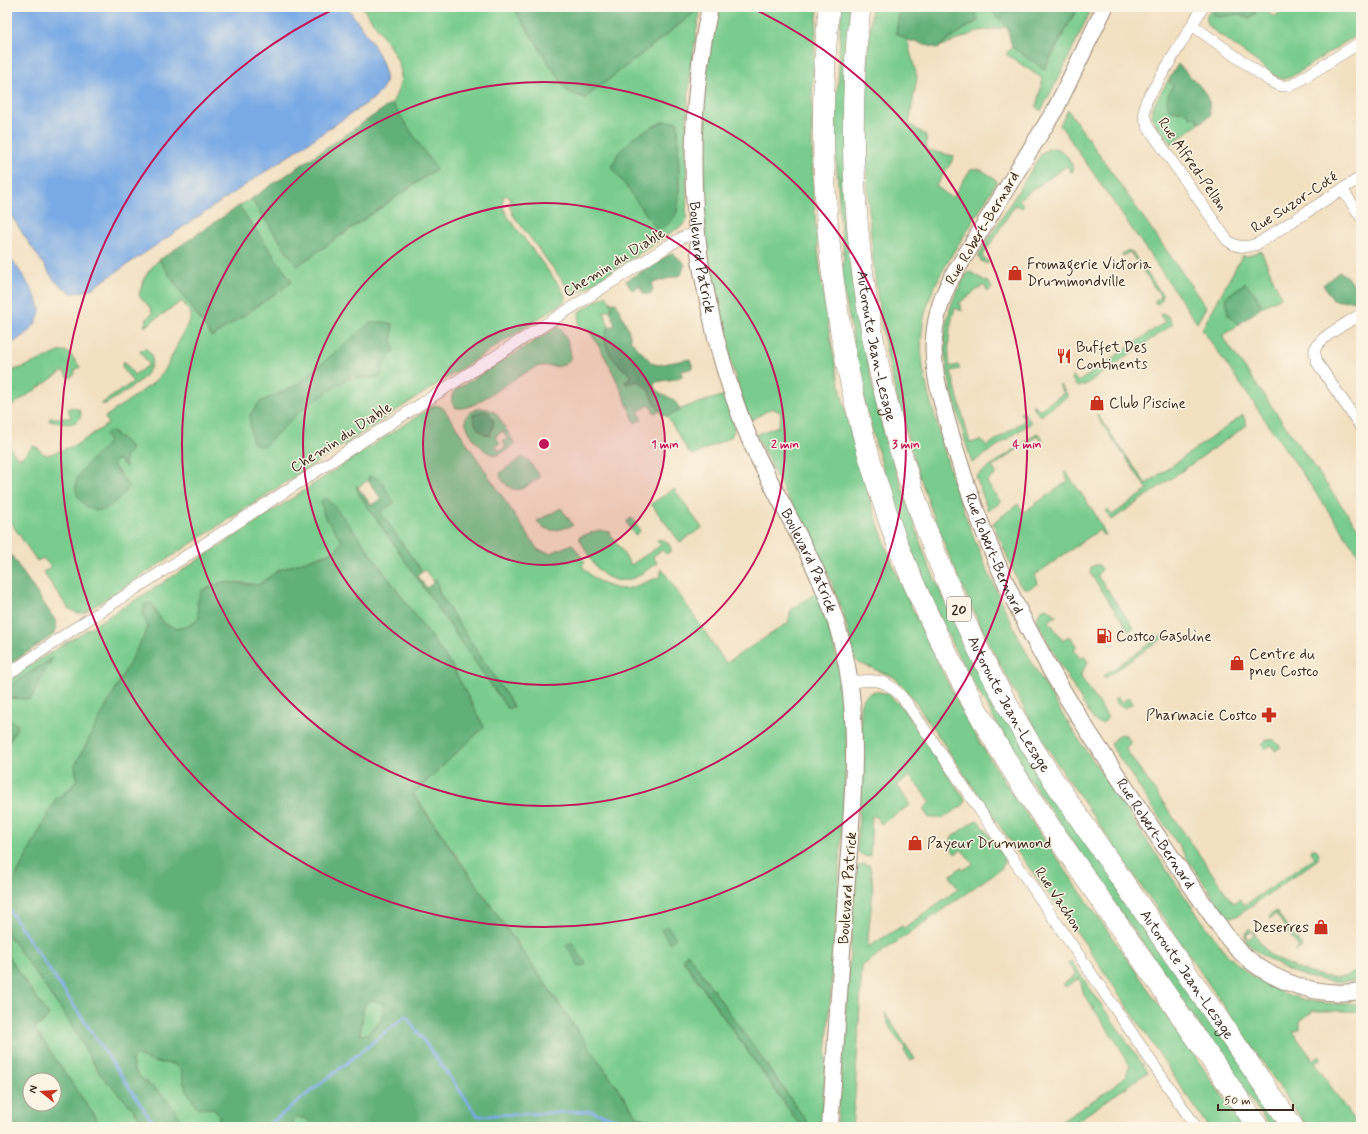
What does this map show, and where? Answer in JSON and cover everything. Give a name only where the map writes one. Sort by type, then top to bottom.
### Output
[{"type":"highway","name":"Autoroute Jean-Lesage","points":[[830,7],[825,70],[824,136],[828,223],[836,299],[844,351],[856,404],[875,477],[899,547],[944,647],[979,715],[999,749],[1033,802],[1258,1127]]},
{"type":"highway","name":"Autoroute Jean-Lesage","points":[[860,7],[855,70],[853,138],[856,204],[864,290],[873,342],[887,405],[905,471],[924,528],[946,581],[974,641],[995,683],[1024,733],[1064,796],[1292,1127]]},
{"type":"street","name":"Boulevard Patrick","points":[[710,7],[700,61],[695,108],[694,162],[697,234],[706,293],[729,384],[753,447],[822,582],[837,624],[846,657],[850,682],[854,739],[852,819],[830,1127]]},
{"type":"street","name":"Rue Robert-Bernard","points":[[1105,7],[1056,108],[952,277],[942,296],[936,320],[933,345],[935,372],[939,391],[963,473],[986,537],[1019,610],[1042,655],[1110,765],[1221,929],[1235,947],[1249,960],[1263,970],[1281,979],[1302,988],[1321,992],[1340,993],[1361,991]]},
{"type":"street","name":"Rue Alfred-Pellan","points":[[1203,7],[1146,101],[1144,120],[1227,240],[1241,247]]},
{"type":"street","points":[[1192,25],[1270,81],[1276,85],[1284,87],[1294,84],[1361,42]]},
{"type":"street","name":"Rue Suzor-Coté","points":[[1241,247],[1257,244],[1361,177]]},
{"type":"street","points":[[1342,189],[1361,217]]},
{"type":"street","name":"Chemin du Diable","points":[[7,675],[72,630],[406,413],[668,246],[683,237],[697,234]]},
{"type":"street","points":[[1361,314],[1321,340],[1315,353],[1318,364],[1361,427]]},
{"type":"street","name":"Rue Vachon","points":[[850,682],[880,680],[892,687],[906,702],[1196,1127]]},
{"type":"green space","points":[[362,7],[513,7],[567,91],[585,98],[693,14],[695,7],[701,7],[692,61],[687,116],[686,220],[683,225],[578,292],[568,288],[513,215],[510,206],[511,198],[504,195],[503,207],[505,212],[561,288],[565,296],[564,302],[84,613],[77,613],[68,608],[43,572],[51,567],[43,558],[37,561],[7,517],[7,437],[10,437],[10,447],[13,453],[21,458],[33,446],[38,448],[42,453],[48,455],[76,445],[108,424],[105,417],[152,384],[165,370],[191,314],[182,301],[144,327],[147,319],[152,313],[139,295],[146,276],[159,260],[212,337],[292,282],[239,206],[251,199],[297,266],[435,170],[392,103],[397,93],[400,81],[401,74],[399,67],[391,49]],"holes":[[[664,121],[678,123],[679,199],[677,212],[618,153],[634,137]],[[113,432],[130,446],[130,451],[125,458],[123,465],[120,459],[116,459],[113,462],[114,467],[122,475],[77,479],[84,469],[107,446]]]},
{"type":"green space","points":[[513,7],[695,7],[693,14],[585,98],[567,91]]},
{"type":"green space","points":[[718,7],[818,7],[813,73],[812,139],[814,205],[820,271],[830,337],[843,402],[860,466],[890,558],[960,707],[991,760],[1011,792],[1244,1127],[1208,1127],[1089,949],[1019,854],[911,696],[894,677],[859,663],[854,658],[845,619],[831,581],[756,435],[778,426],[781,417],[780,412],[772,408],[750,421],[728,351],[716,302],[711,278],[704,224],[702,128],[707,70]]},
{"type":"green space","points":[[841,7],[851,7],[850,252],[856,300],[877,409],[927,562],[951,614],[1284,1127],[1270,1127],[1024,772],[955,650],[920,576],[891,497],[866,409],[841,275],[844,257],[835,134],[835,104],[838,83]]},
{"type":"green space","points":[[872,7],[900,7],[896,33],[907,40],[917,77],[909,124],[926,135],[927,150],[954,156],[936,186],[952,198],[971,169],[978,169],[985,172],[997,181],[936,283],[925,313],[922,338],[925,379],[947,461],[956,490],[990,576],[1030,659],[1065,718],[1201,920],[1227,954],[1256,978],[1272,988],[1288,995],[1323,1003],[1361,1003],[1361,1011],[1313,1011],[1300,1021],[1300,1028],[1293,1032],[1313,1060],[1320,1056],[1322,1059],[1315,1063],[1358,1127],[1307,1127],[1059,766],[1006,675],[982,629],[960,581],[922,483],[906,433],[887,356],[875,279],[868,201],[865,127],[866,76]]},
{"type":"green space","points":[[900,7],[972,7],[978,20],[937,48],[907,40],[896,33]]},
{"type":"green space","points":[[972,7],[987,7],[1007,27],[979,31],[937,48],[978,21]]},
{"type":"green space","points":[[987,7],[1078,7],[1044,69],[1012,47],[1007,27]]},
{"type":"green space","points":[[1078,7],[1092,7],[1065,65],[1041,111],[1036,107],[1043,79],[1006,54],[1012,47],[1045,69]]},
{"type":"green space","points":[[1213,7],[1216,7],[1213,15],[1237,14],[1249,18],[1255,14],[1257,7],[1262,7],[1274,17],[1286,7],[1361,7],[1361,32],[1291,77],[1283,79],[1277,77],[1208,26],[1206,18]]},
{"type":"green space","points":[[1216,7],[1257,7],[1255,14],[1249,18],[1237,14],[1219,17],[1213,15]]},
{"type":"green space","points":[[1178,64],[1199,85],[1209,101],[1211,115],[1200,123],[1196,117],[1192,118],[1184,112],[1169,109],[1167,102],[1173,85],[1168,81]]},
{"type":"green space","points":[[1168,81],[1173,85],[1175,111],[1184,112],[1191,118],[1196,116],[1200,123],[1171,144],[1152,117],[1152,107]]},
{"type":"green space","points":[[392,103],[436,169],[297,266],[251,199]]},
{"type":"green space","points":[[1068,110],[1206,307],[1197,323],[1060,125]]},
{"type":"green space","points":[[664,121],[678,122],[679,199],[677,212],[671,222],[658,231],[612,167],[618,153],[634,137]]},
{"type":"green space","points":[[1050,148],[1058,149],[1065,154],[1071,163],[1073,172],[1071,172],[1067,166],[1019,199],[1024,206],[1022,208],[1015,205],[982,257],[989,262],[987,264],[981,261],[979,254],[1042,153]]},
{"type":"green space","points":[[239,206],[292,282],[212,337],[159,260]]},
{"type":"green space","points":[[1128,250],[1132,252],[1162,294],[1162,300],[1158,304],[1155,303],[1155,301],[1161,297],[1130,252],[1123,256],[1122,255]]},
{"type":"green space","points":[[1261,251],[1281,297],[1262,307],[1255,293],[1245,283],[1226,297],[1228,315],[1238,325],[1222,336],[1361,533],[1361,558],[1202,329],[1242,256],[1247,256]]},
{"type":"green space","points":[[672,253],[685,264],[681,275],[652,283],[653,291],[650,294],[644,294],[639,286],[632,290],[626,281]]},
{"type":"green space","points":[[970,272],[989,283],[992,288],[988,292],[984,285],[959,303],[962,311],[955,308],[950,330],[950,367],[958,365],[960,369],[951,371],[970,443],[982,440],[987,446],[1025,420],[1020,413],[1022,412],[1031,422],[972,463],[951,388],[945,354],[946,323],[957,291],[967,273]]},
{"type":"green space","points":[[1339,272],[1348,278],[1355,287],[1357,294],[1355,300],[1333,300],[1323,285]]},
{"type":"green space","points":[[1245,283],[1255,293],[1262,307],[1238,325],[1228,315],[1226,297]]},
{"type":"green space","points":[[606,295],[611,303],[612,309],[604,312],[618,364],[632,376],[625,381],[639,381],[647,388],[660,410],[655,413],[649,405],[638,412],[642,419],[635,423],[608,362],[601,350],[587,328],[579,328],[578,326],[579,312]]},
{"type":"green space","points":[[611,303],[616,303],[628,328],[631,341],[652,363],[658,365],[690,359],[693,368],[681,371],[682,376],[675,379],[656,382],[653,385],[660,392],[674,400],[680,409],[667,416],[662,415],[647,388],[639,381],[626,384],[625,382],[632,376],[615,361],[607,349],[605,342],[608,327],[615,325],[610,310],[612,309]]},
{"type":"green space","points":[[1160,315],[1167,315],[1173,324],[1085,385],[1079,387],[1076,386],[1072,379],[1073,376],[1078,382],[1165,322]]},
{"type":"green space","points":[[383,322],[393,324],[392,338],[394,350],[385,363],[380,377],[347,379],[299,412],[265,446],[258,446],[252,441],[250,414],[260,402],[295,386],[370,323]]},
{"type":"green space","points":[[558,327],[564,334],[570,350],[567,363],[560,366],[536,367],[475,404],[458,408],[452,403],[454,391]]},
{"type":"green space","points":[[145,348],[150,352],[152,358],[148,372],[135,385],[106,404],[101,404],[133,382],[122,367],[123,362],[125,362],[134,375],[149,365],[140,351]]},
{"type":"green space","points":[[65,351],[71,355],[80,367],[74,371],[75,374],[69,378],[63,371],[10,407],[7,403],[7,372]]},
{"type":"green space","points":[[1060,385],[1067,394],[1067,397],[1042,415],[1039,415],[1033,407],[1033,404],[1039,410],[1064,393]]},
{"type":"green space","points":[[725,395],[734,422],[731,437],[694,455],[689,453],[667,416],[686,407]]},
{"type":"green space","points":[[435,405],[444,409],[538,550],[551,553],[572,544],[585,562],[582,565],[591,575],[603,584],[616,588],[630,588],[660,577],[662,569],[726,663],[788,623],[791,610],[817,592],[827,618],[843,685],[847,745],[821,1127],[807,1127],[808,1123],[687,953],[683,960],[801,1127],[669,1127],[637,1116],[413,793],[484,727],[452,666],[354,531],[328,499],[324,515],[342,541],[335,551],[279,570],[258,585],[237,582],[197,603],[199,618],[184,627],[173,627],[163,622],[152,603],[143,614],[148,628],[77,779],[71,788],[56,799],[7,894],[7,746],[18,725],[7,718],[7,698],[31,699],[51,659],[7,688],[7,681],[153,589]],"holes":[[[369,476],[394,503],[380,512],[422,572],[425,570],[434,582],[436,580],[440,595],[514,707],[507,708],[359,494],[356,486],[358,487],[368,480]]]},
{"type":"green space","points":[[72,407],[80,410],[81,415],[76,422],[68,424],[49,421],[50,418],[71,418],[68,409]]},
{"type":"green space","points":[[479,408],[488,409],[496,413],[515,444],[497,455],[492,454],[481,447],[467,428],[466,422],[467,415]],"holes":[[[503,431],[508,439],[503,441],[506,447],[499,451],[496,446],[500,443],[495,436]]]},
{"type":"green space","points":[[483,411],[489,413],[494,422],[490,436],[480,431],[475,423],[473,415]]},
{"type":"green space","points":[[1097,414],[1146,484],[1243,415],[1247,425],[1112,520],[1106,511],[1108,509],[1112,515],[1148,490],[1096,415]]},
{"type":"green space","points":[[111,431],[130,446],[130,451],[125,458],[126,467],[120,460],[116,460],[113,463],[129,487],[112,505],[104,509],[94,510],[85,505],[78,495],[76,490],[77,479],[87,464],[109,442],[105,436],[107,432]]},
{"type":"green space","points":[[1038,433],[1043,440],[1041,441],[1037,436],[992,467],[996,475],[989,479],[987,483],[1000,503],[988,511],[976,476]]},
{"type":"green space","points":[[522,457],[528,460],[540,477],[523,488],[514,489],[505,483],[500,476],[501,472]]},
{"type":"green space","points":[[1066,472],[1094,512],[1106,535],[1103,535],[1099,530],[1035,575],[1038,583],[1027,589],[1019,584],[993,523],[1018,504],[1024,512],[1068,481],[1064,473]]},
{"type":"green space","points":[[369,476],[380,479],[394,503],[380,512],[422,572],[417,576],[427,588],[436,579],[440,595],[514,707],[507,708],[359,494],[356,486],[371,505],[381,499],[368,480]]},
{"type":"green space","points":[[674,489],[702,528],[680,542],[651,504]]},
{"type":"green space","points":[[324,498],[328,499],[354,531],[452,666],[484,727],[413,794],[637,1116],[669,1127],[315,1127],[306,1119],[297,1117],[293,1121],[293,1127],[219,1127],[219,1114],[213,1109],[197,1107],[188,1093],[183,1081],[181,1069],[174,1064],[154,1062],[135,1055],[132,1060],[133,1067],[136,1072],[168,1101],[184,1127],[146,1127],[134,1110],[100,1074],[67,1018],[7,933],[7,894],[56,799],[71,788],[77,779],[75,765],[148,628],[143,614],[145,604],[152,603],[159,617],[168,625],[179,628],[184,627],[195,622],[199,618],[197,603],[202,590],[223,582],[258,585],[279,570],[335,551],[342,541],[324,515],[321,501]],"holes":[[[371,1000],[384,1004],[381,1021],[367,1034],[360,1035],[364,1005]]]},
{"type":"green space","points":[[561,508],[573,525],[559,530],[549,530],[537,521]]},
{"type":"green space","points":[[632,518],[640,531],[635,535],[629,527],[627,521]]},
{"type":"green space","points":[[599,530],[609,532],[631,565],[661,545],[657,540],[667,542],[671,551],[666,554],[662,550],[653,556],[657,563],[637,577],[614,580],[599,571],[588,555],[579,537]]},
{"type":"green space","points":[[7,549],[55,620],[56,629],[53,635],[7,666]]},
{"type":"green space","points":[[1099,565],[1101,567],[1102,570],[1097,575],[1134,628],[1129,631],[1090,573],[1091,567]]},
{"type":"green space","points":[[1046,608],[1056,616],[1049,621],[1063,641],[1070,636],[1077,647],[1074,649],[1080,659],[1084,656],[1088,662],[1082,672],[1081,677],[1107,716],[1107,719],[1103,723],[1096,722],[1092,718],[1063,670],[1038,623],[1037,618],[1039,614]]},
{"type":"green space","points":[[1164,634],[1166,636],[1105,678],[1103,676]]},
{"type":"green space","points":[[52,658],[31,699],[7,698],[7,688]]},
{"type":"green space","points":[[875,691],[888,694],[902,707],[964,798],[965,802],[963,805],[943,818],[929,818],[923,809],[930,802],[910,776],[897,785],[910,805],[881,824],[875,816],[872,816],[870,856],[866,857],[858,852],[857,849],[862,762],[860,706],[862,700],[866,696]]},
{"type":"green space","points":[[1117,697],[1121,703],[1129,697],[1133,703],[1128,707],[1123,707],[1118,705],[1114,700]]},
{"type":"green space","points":[[7,718],[18,725],[7,746]]},
{"type":"green space","points":[[1121,734],[1126,735],[1131,743],[1125,748],[1233,903],[1240,899],[1245,905],[1315,857],[1311,852],[1312,849],[1316,849],[1319,853],[1317,860],[1237,916],[1231,918],[1226,916],[1112,747],[1111,744],[1114,739]]},
{"type":"green space","points":[[1266,739],[1274,740],[1281,747],[1275,751],[1271,745],[1265,749],[1261,745],[1266,742]]},
{"type":"green space","points":[[977,820],[980,822],[1004,857],[1002,868],[862,966],[852,1127],[837,1127],[856,872],[858,866],[864,864],[869,865],[872,874],[868,947],[902,926],[904,928],[958,889],[950,876],[961,867],[963,870],[973,864],[963,851],[961,850],[955,854],[949,846],[952,837]]},
{"type":"green space","points":[[1276,911],[1302,947],[1295,952],[1294,951],[1299,948],[1276,914],[1270,918],[1269,916]]},
{"type":"green space","points":[[667,926],[676,938],[670,943],[661,930]]},
{"type":"green space","points":[[1249,929],[1251,932],[1246,935],[1248,939],[1254,935],[1253,931],[1268,953],[1278,960],[1308,972],[1330,977],[1348,976],[1361,968],[1361,980],[1329,981],[1314,979],[1286,969],[1273,962],[1247,943],[1245,935]]},
{"type":"green space","points":[[7,933],[67,1018],[100,1074],[134,1110],[146,1127],[102,1127],[35,1029],[49,1016],[7,955]]},
{"type":"green space","points":[[571,942],[586,964],[580,967],[566,945]]},
{"type":"green space","points":[[687,953],[808,1123],[807,1127],[801,1127],[683,959]]},
{"type":"green space","points":[[7,955],[49,1016],[35,1029],[102,1127],[7,1127]]},
{"type":"green space","points":[[1071,961],[1148,1072],[1068,1127],[1053,1127],[1113,1087],[1126,1075],[1130,1066],[1119,1046],[1084,995],[1079,978],[1065,987],[1063,984],[1076,975],[1068,963]]},
{"type":"green space","points":[[371,1000],[384,1004],[381,1021],[367,1034],[360,1035],[364,1005]]},
{"type":"green space","points":[[885,1013],[915,1059],[911,1061],[904,1051],[905,1047],[892,1032]]},
{"type":"green space","points":[[135,1055],[154,1062],[174,1064],[182,1069],[186,1089],[197,1107],[213,1109],[219,1114],[219,1127],[184,1127],[168,1101],[136,1072],[133,1067],[132,1060]]},
{"type":"green space","points":[[297,1117],[306,1119],[315,1127],[293,1127],[293,1121]]},
{"type":"water","points":[[7,7],[347,7],[378,53],[385,73],[385,81],[382,89],[373,99],[94,287],[86,291],[72,293],[54,280],[7,210]]},
{"type":"water","points":[[7,253],[31,288],[40,309],[38,318],[33,327],[7,347]]},
{"type":"waterway","points":[[7,907],[156,1127]]},
{"type":"waterway","points":[[266,1127],[406,1016],[478,1116],[590,1111],[640,1127]]},
{"type":"place","name":"Fromagerie Victoria Drummondville","points":[[1015,273]]},
{"type":"place","name":"Buffet Des Continents","points":[[1064,356]]},
{"type":"place","name":"Club Piscine","points":[[1097,403]]},
{"type":"place","name":"Costco Gasoline","points":[[1104,636]]},
{"type":"place","name":"Centre du pneu Costco","points":[[1237,663]]},
{"type":"place","name":"Pharmacie Costco","points":[[1269,715]]},
{"type":"place","name":"Payeur Drummond","points":[[915,843]]},
{"type":"place","name":"Deserres","points":[[1321,927]]}]
